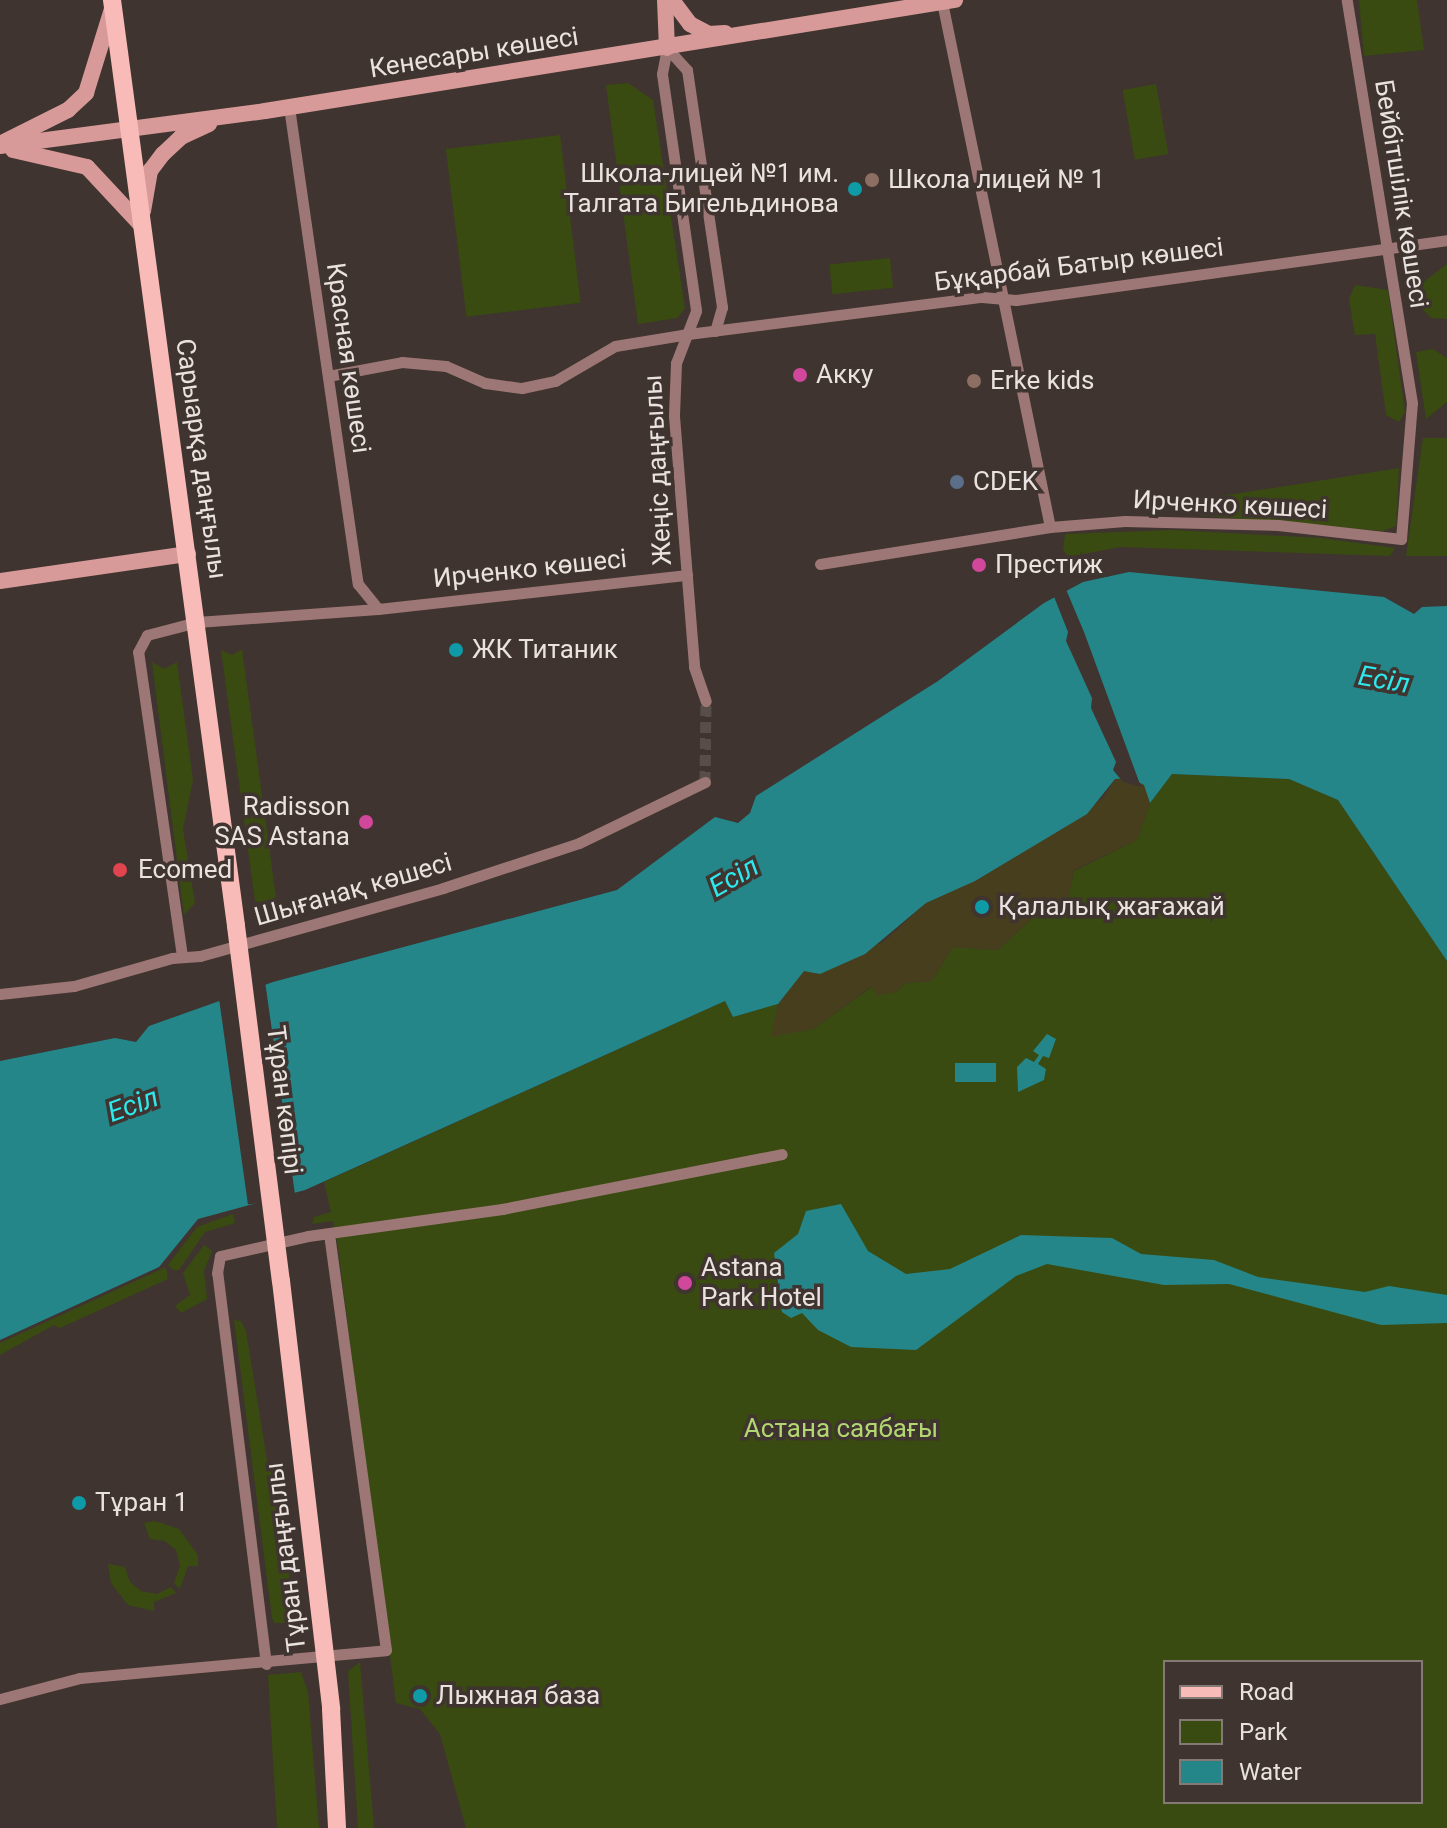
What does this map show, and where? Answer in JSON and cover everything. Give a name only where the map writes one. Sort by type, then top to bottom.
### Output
[{"type":"main road","name":"Жеңіс даңғылы","points":[[665,0],[667,48]]},
{"type":"main road","points":[[672,0],[690,24],[709,34],[770,32]]},
{"type":"main road","name":"Кенесары көшесі","points":[[0,146],[289,107],[770,32],[947,1]]},
{"type":"main road","points":[[0,146],[68,110],[86,93],[112,4]]},
{"type":"main road","name":"Сарыарқа даңғылы","points":[[112,4],[236,926]]},
{"type":"main road","points":[[141,225],[150,171],[163,154],[181,137],[229,116]]},
{"type":"main road","points":[[0,146],[87,167],[141,225]]},
{"type":"main road","points":[[0,581],[188,554]]},
{"type":"main road","name":"Тұран көпірі","points":[[236,926],[281,1281]]},
{"type":"main road","name":"Тұран даңғылы","points":[[281,1281],[324,1658],[337,1828]]},
{"type":"street","name":"Бейбітшілік көшесі","points":[[1347,0],[1412,403],[1401,539]]},
{"type":"street","points":[[947,1],[1000,299],[1050,527]]},
{"type":"street","points":[[667,48],[687,70],[722,307],[715,331]]},
{"type":"street","name":"Жеңіс даңғылы","points":[[667,48],[662,74],[696,311],[672,383],[694,667],[706,701]]},
{"type":"street","name":"Красная көшесі","points":[[289,107],[358,584],[378,609]]},
{"type":"street","name":"Бұқарбай Батыр көшесі","points":[[328,376],[402,362],[446,366],[485,383],[522,388],[555,381],[615,346],[688,334],[1000,299],[1447,240]]},
{"type":"street","name":"Ирченко көшесі","points":[[820,564],[1050,527],[1197,520],[1401,539]]},
{"type":"street","name":"Ирченко көшесі","points":[[182,956],[138,652],[147,635],[197,622],[378,609],[687,575]]},
{"type":"street","name":"Шығанақ көшесі","points":[[0,994],[74,986],[182,956],[200,956],[517,865],[579,843],[705,782]]},
{"type":"street","points":[[266,1664],[216,1264],[224,1253],[502,1209],[782,1154]]},
{"type":"street","points":[[0,1699],[80,1678],[266,1664],[386,1650],[329,1236]]},
{"type":"green space","points":[[1359,0],[1417,0],[1424,50],[1364,56]]},
{"type":"green space","points":[[628,83],[653,100],[685,308],[677,318],[638,324],[606,85]]},
{"type":"green space","points":[[1156,84],[1168,154],[1135,160],[1123,90]]},
{"type":"green space","points":[[560,135],[581,303],[466,317],[446,149]]},
{"type":"green space","points":[[890,258],[893,288],[832,294],[829,264]]},
{"type":"green space","points":[[1447,264],[1447,319],[1431,318],[1408,294]]},
{"type":"green space","points":[[1355,285],[1388,290],[1405,412],[1399,422],[1386,415],[1375,334],[1355,335],[1349,299]]},
{"type":"green space","points":[[1433,349],[1447,358],[1447,402],[1426,419],[1416,352]]},
{"type":"green space","points":[[1423,438],[1447,438],[1447,556],[1406,556]]},
{"type":"green space","points":[[1399,468],[1396,526],[1383,531],[1186,514],[1203,499]]},
{"type":"green space","points":[[1173,530],[1320,538],[1395,548],[1390,556],[1120,547],[1068,557],[1063,549],[1065,534]]},
{"type":"green space","points":[[242,649],[275,906],[255,901],[221,650],[232,655]]},
{"type":"green space","points":[[152,662],[164,669],[177,662],[193,780],[183,829],[195,903],[184,915]]},
{"type":"green space","name":"Астана саябағы","points":[[1172,774],[1289,779],[1338,800],[1447,961],[1447,1828],[466,1828],[440,1734],[420,1709],[396,1703],[338,1247],[333,1221],[312,1224],[314,1217],[331,1212],[324,1182],[725,1001],[733,1017],[778,1004],[772,1036],[813,1029],[873,986],[896,992],[905,983],[932,981],[953,947],[998,950],[1044,907],[1066,907],[1074,871],[1137,840],[1150,803]]},
{"type":"green space","points":[[233,1214],[235,1223],[205,1232],[179,1270],[173,1270],[168,1265],[197,1227]]},
{"type":"green space","points":[[204,1245],[212,1251],[204,1271],[207,1299],[181,1313],[175,1306],[190,1295],[183,1273]]},
{"type":"green space","points":[[166,1267],[168,1279],[60,1328],[54,1325],[0,1355],[0,1343]]},
{"type":"green space","points":[[234,1320],[241,1321],[246,1331],[268,1466],[278,1487],[295,1623],[274,1623],[272,1618]]},
{"type":"green space","points":[[155,1521],[179,1529],[198,1555],[198,1566],[188,1566],[180,1589],[174,1583],[180,1566],[176,1550],[165,1541],[150,1539],[144,1523]]},
{"type":"green space","points":[[108,1564],[125,1567],[130,1582],[141,1591],[157,1594],[171,1587],[176,1593],[154,1602],[154,1611],[128,1605],[111,1583]]},
{"type":"green space","points":[[360,1662],[374,1828],[358,1828],[348,1671]]},
{"type":"green space","points":[[301,1672],[308,1692],[319,1828],[277,1828],[268,1675]]},
{"type":"sand","name":"Қалалық жағажай","points":[[1131,778],[1145,785],[1150,803],[1137,840],[1074,870],[1066,907],[1044,907],[998,950],[953,947],[932,981],[905,983],[896,992],[877,996],[872,986],[813,1029],[771,1037],[778,1004],[804,970],[883,942],[926,903],[1064,828],[1103,798],[1115,779]]},
{"type":"water","name":"Есіл","points":[[1129,572],[1384,597],[1414,614],[1422,607],[1447,606],[1447,961],[1338,800],[1289,779],[1172,774],[1150,803],[1144,785],[1131,778],[1115,779],[1087,814],[975,881],[926,903],[865,954],[820,974],[804,971],[778,1004],[733,1017],[725,1001],[305,1190],[198,1219],[159,1267],[0,1340],[0,1061],[115,1038],[136,1042],[149,1026],[273,982],[617,890],[715,817],[738,823],[750,813],[756,796],[938,681],[1044,603],[1083,582]]},
{"type":"water","points":[[1047,1034],[1056,1039],[1049,1058],[1043,1056],[1038,1064],[1046,1069],[1044,1080],[1018,1092],[1017,1067],[1026,1058],[1034,1062],[1039,1055],[1033,1051]]},
{"type":"water","points":[[955,1063],[996,1063],[996,1082],[955,1082]]},
{"type":"water","points":[[841,1204],[868,1251],[906,1274],[950,1269],[1021,1235],[1112,1238],[1141,1254],[1214,1260],[1258,1277],[1365,1292],[1389,1286],[1447,1295],[1447,1323],[1381,1325],[1229,1284],[1164,1285],[1047,1264],[1016,1276],[916,1350],[851,1347],[818,1330],[802,1313],[791,1318],[782,1312],[774,1253],[798,1234],[806,1211]]},
{"type":"pier","points":[[1065,587],[1141,787],[1123,782],[1113,770],[1116,762],[1091,708],[1092,698],[1066,641],[1068,632],[1053,594]]},
{"type":"pier","points":[[265,981],[295,1198],[248,1205],[217,988]]},
{"type":"tunnel","points":[[705,782],[706,701]]},
{"type":"place","name":"Школа лицей № 1","points":[[872,180]]},
{"type":"place","name":"Школа-лицей №1 им. Талгата Бигельдинова","points":[[855,189]]},
{"type":"place","name":"Акку","points":[[800,375]]},
{"type":"place","name":"Erke kids","points":[[974,381]]},
{"type":"place","name":"CDEK","points":[[957,482]]},
{"type":"place","name":"Престиж","points":[[979,565]]},
{"type":"place","name":"ЖК Титаник","points":[[456,650]]},
{"type":"place","name":"Radisson SAS Astana","points":[[366,822]]},
{"type":"place","name":"Ecomed","points":[[120,870]]},
{"type":"place","name":"Қалалық жағажай","points":[[982,907]]},
{"type":"place","name":"Astana Park Hotel","points":[[685,1283]]},
{"type":"place","name":"Тұран 1","points":[[79,1503]]},
{"type":"place","name":"Лыжная база","points":[[420,1696]]}]
